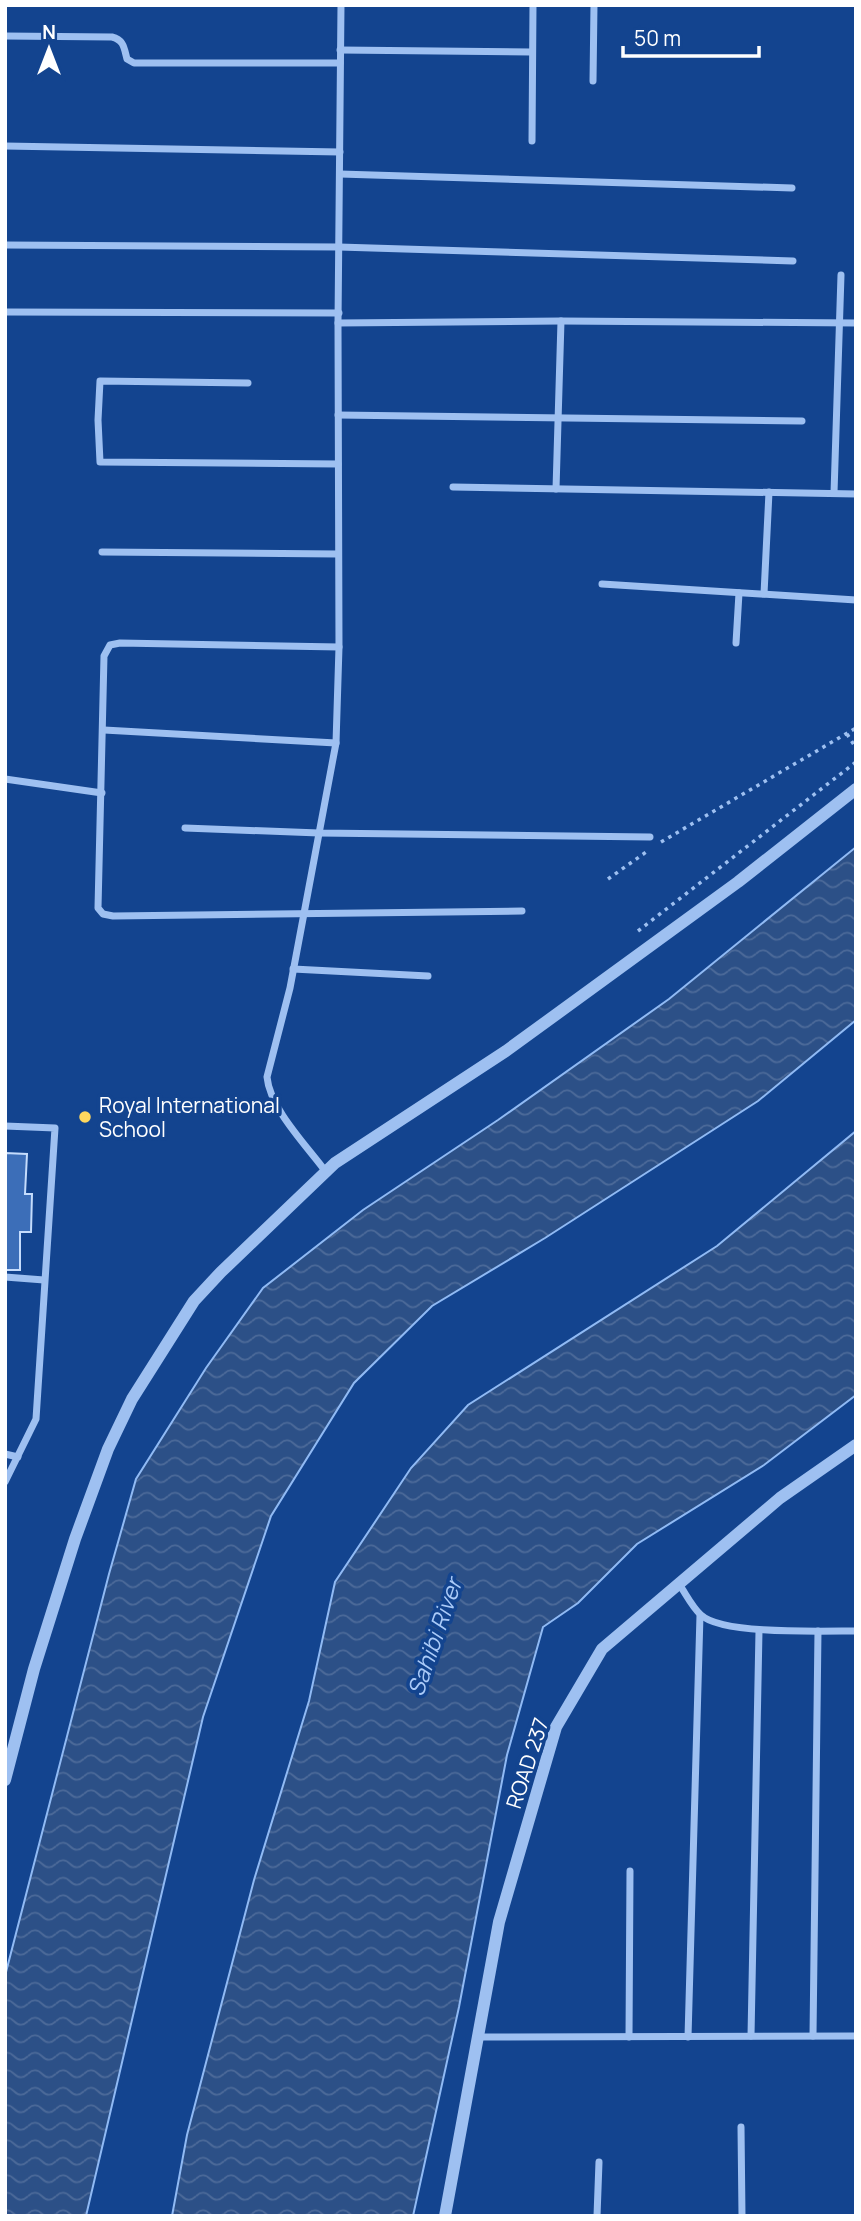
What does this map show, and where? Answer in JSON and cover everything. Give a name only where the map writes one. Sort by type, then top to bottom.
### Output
[{"type":"street","points":[[326,1172],[276,1105],[268,1090],[267,1077],[293,969],[336,743],[339,647],[337,554],[341,5]]},
{"type":"street","points":[[532,141],[533,5]]},
{"type":"street","points":[[593,81],[594,5]]},
{"type":"street","points":[[5,36],[112,37],[123,43],[127,59],[134,63],[340,63]]},
{"type":"street","points":[[340,50],[531,52]]},
{"type":"street","points":[[5,146],[340,152]]},
{"type":"street","points":[[340,174],[792,188]]},
{"type":"street","points":[[5,245],[339,247],[793,261]]},
{"type":"street","points":[[834,493],[841,275]]},
{"type":"street","points":[[5,312],[339,313]]},
{"type":"street","points":[[556,489],[561,321]]},
{"type":"street","points":[[338,323],[856,323]]},
{"type":"street","points":[[248,383],[100,381],[100,462],[338,464]]},
{"type":"street","points":[[338,415],[802,421]]},
{"type":"street","points":[[453,487],[856,494]]},
{"type":"street","points":[[764,594],[769,492]]},
{"type":"street","points":[[102,552],[337,554]]},
{"type":"street","points":[[602,584],[856,600]]},
{"type":"street","points":[[736,643],[739,593]]},
{"type":"street","points":[[339,647],[110,645],[104,656],[98,908],[103,914],[113,916],[522,911]]},
{"type":"street","points":[[104,730],[336,743]]},
{"type":"street","points":[[5,779],[102,793]]},
{"type":"street","points":[[5,1780],[34,1669],[75,1539],[108,1449],[132,1399],[194,1301],[220,1272],[335,1163],[506,1051],[738,882],[856,789]]},
{"type":"street","points":[[186,828],[319,833],[650,837]]},
{"type":"street","points":[[293,969],[428,976]]},
{"type":"street","points":[[5,1126],[55,1128],[36,1419],[5,1482]]},
{"type":"street","points":[[5,1277],[44,1280]]},
{"type":"street","name":"ROAD 237","points":[[446,2216],[499,1922],[556,1727],[602,1648],[780,1498],[856,1445]]},
{"type":"street","points":[[5,1454],[18,1457]]},
{"type":"street","points":[[679,1584],[700,1615],[708,1620],[759,1631],[856,1631]]},
{"type":"street","points":[[688,2037],[700,1615]]},
{"type":"street","points":[[751,2036],[759,1631]]},
{"type":"street","points":[[813,2036],[818,1631]]},
{"type":"street","points":[[629,2037],[630,1871]]},
{"type":"street","points":[[478,2037],[856,2036]]},
{"type":"street","points":[[741,2127],[742,2216]]},
{"type":"street","points":[[597,2216],[599,2162]]},
{"type":"path","points":[[608,879],[667,838],[856,728]]},
{"type":"path","points":[[847,734],[856,748]]},
{"type":"path","points":[[638,931],[856,762]]},
{"type":"water","points":[[856,847],[856,1020],[758,1101],[545,1238],[432,1306],[354,1383],[271,1516],[203,1717],[86,2216],[5,2216],[5,1976],[136,1479],[206,1368],[263,1288],[363,1210],[498,1120],[669,999]]},
{"type":"water","name":"Sahibi River","points":[[856,1131],[856,1395],[764,1465],[637,1544],[578,1603],[543,1627],[507,1755],[459,2007],[413,2216],[172,2216],[187,2135],[254,1880],[309,1701],[335,1582],[411,1468],[468,1405],[717,1246]]},
{"type":"building","points":[[5,1153],[27,1154],[25,1194],[32,1194],[31,1232],[20,1232],[20,1270],[5,1270]]},
{"type":"place","name":"Royal International School","points":[[85,1117]]}]
